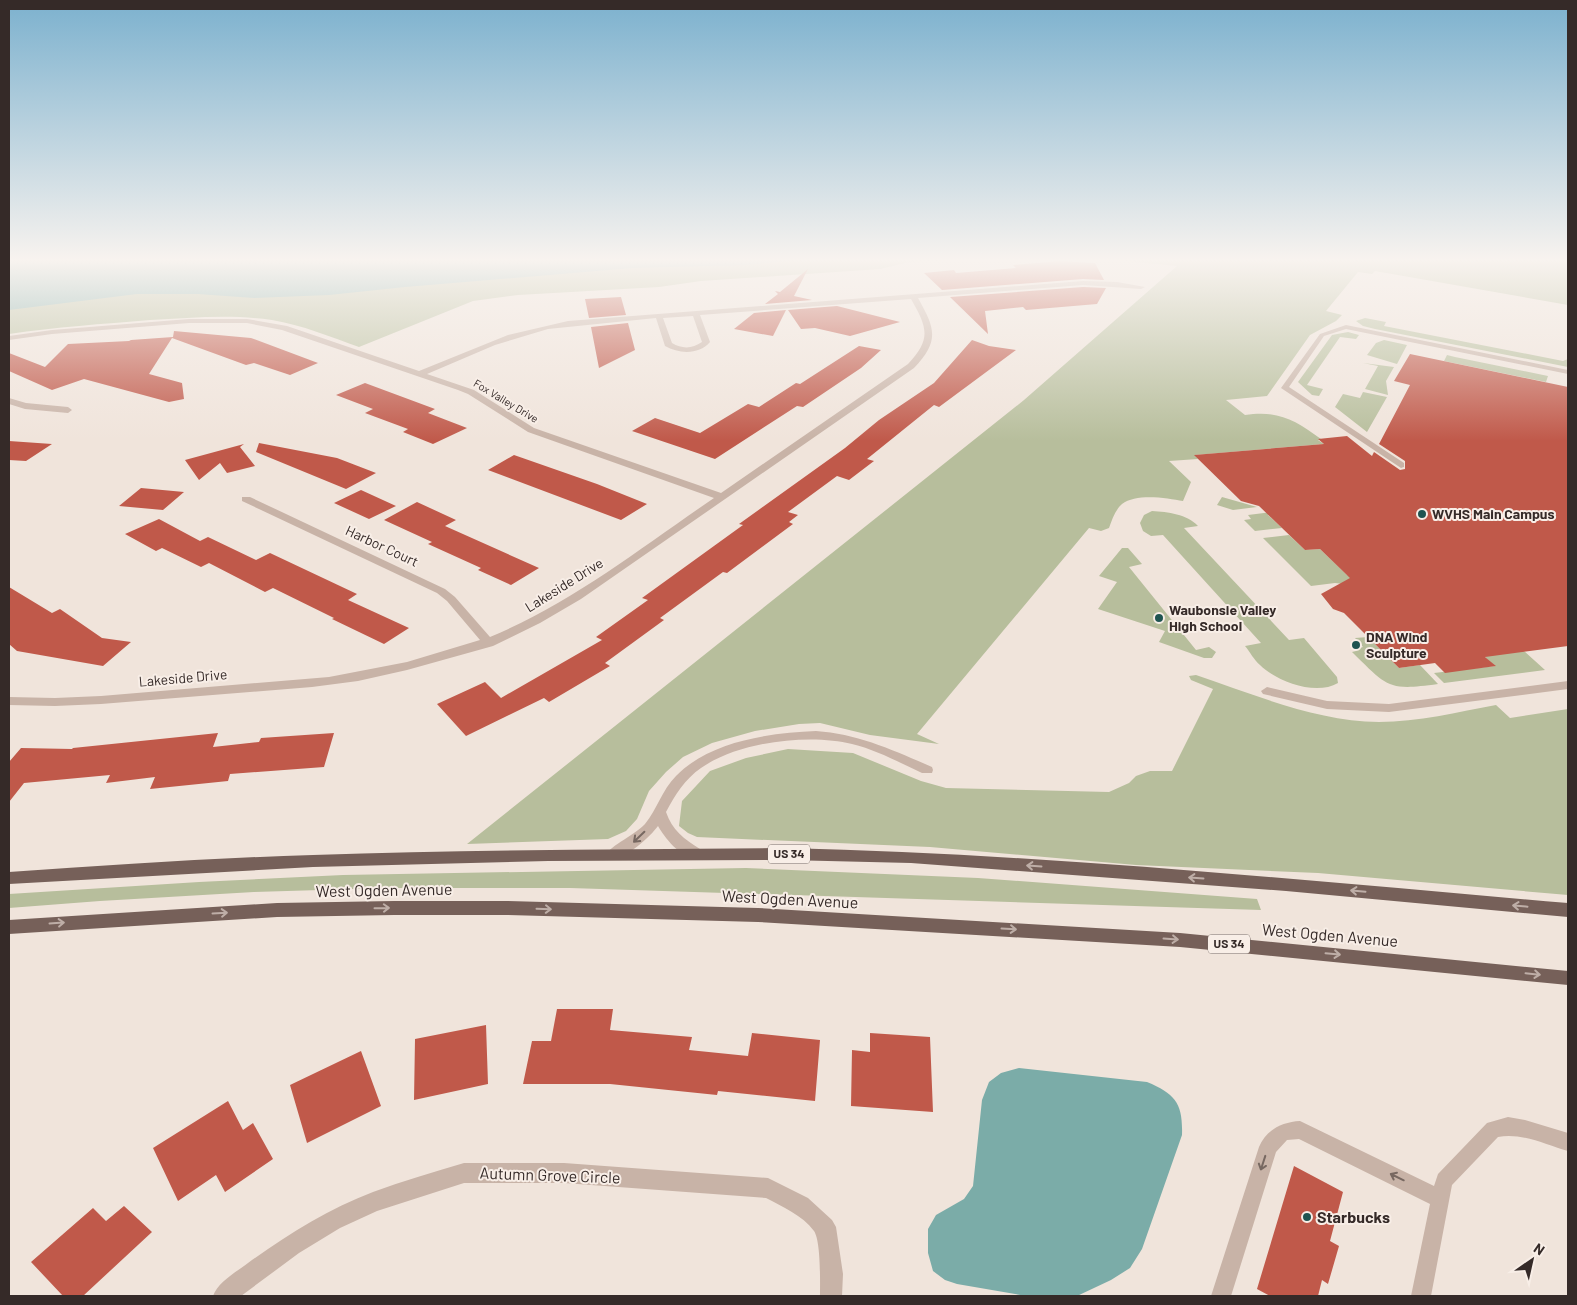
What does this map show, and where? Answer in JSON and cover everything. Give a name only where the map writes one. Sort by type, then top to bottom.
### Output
[{"type":"main road","name":"West Ogden Avenue","points":[[9,878],[312,861],[695,853],[911,857],[1286,885],[1568,910]]},
{"type":"main road","name":"West Ogden Avenue","points":[[9,927],[277,910],[394,908],[507,908],[758,915],[1180,940],[1568,978]]},
{"type":"street","points":[[419,374],[500,339],[529,330],[568,323],[621,319]]},
{"type":"street","points":[[660,319],[668,344],[686,350],[699,348],[706,342],[698,319]]},
{"type":"street","name":"Lakeside Drive","points":[[9,701],[50,702],[106,699],[330,681],[388,670],[489,643],[551,614],[911,366],[926,350],[930,335],[926,319]]},
{"type":"street","name":"Fox Valley Drive","points":[[9,338],[52,332],[188,321],[246,322],[284,328],[471,392],[531,430],[722,497]]},
{"type":"street","points":[[9,401],[24,406],[68,410]]},
{"type":"street","name":"Harbor Court","points":[[246,500],[441,591],[452,599],[489,643]]},
{"type":"street","name":"Autumn Grove Circle","points":[[224,1296],[291,1245],[333,1221],[374,1202],[464,1173],[564,1173],[768,1188],[801,1205],[825,1227],[832,1274],[830,1296]]},
{"type":"lane","points":[[1402,465],[1285,388],[1322,335],[1346,327],[1568,372]]},
{"type":"lane","points":[[1267,691],[1330,707],[1380,708],[1568,685]]},
{"type":"lane","points":[[613,855],[633,843],[651,825],[664,799],[679,780],[699,763],[727,752],[786,737],[818,735],[853,740],[927,770]]},
{"type":"lane","points":[[659,811],[663,826],[674,840],[695,853]]},
{"type":"lane","points":[[1421,1296],[1444,1180],[1493,1130],[1508,1126],[1525,1128],[1568,1142]]},
{"type":"lane","points":[[1221,1296],[1268,1147],[1276,1136],[1282,1133],[1300,1130],[1440,1199]]},
{"type":"green space","points":[[9,319],[172,319],[62,328],[9,334]]},
{"type":"green space","points":[[264,319],[429,319],[359,347],[294,325]]},
{"type":"green space","points":[[1117,319],[1338,319],[1310,335],[1267,396],[1226,400],[1245,415],[1267,414],[1286,418],[1321,439],[1318,440],[1324,444],[1195,455],[1198,459],[1169,461],[1191,482],[1183,501],[1152,497],[1135,498],[1120,506],[1109,528],[1101,531],[1089,528],[917,734],[939,744],[870,735],[820,723],[799,724],[755,731],[712,743],[683,757],[649,791],[637,819],[626,831],[608,839],[467,844],[1024,400]]},
{"type":"green space","points":[[1370,319],[1386,322],[1384,326],[1563,361],[1568,359],[1568,367],[1375,329],[1363,326],[1356,321]]},
{"type":"green space","points":[[1348,332],[1359,335],[1356,339],[1340,337],[1307,385],[1323,389],[1319,396],[1312,395],[1298,382],[1332,335]]},
{"type":"green space","points":[[1384,340],[1407,345],[1397,364],[1367,355],[1376,343]]},
{"type":"green space","points":[[1447,355],[1548,376],[1546,382],[1444,361]]},
{"type":"green space","points":[[1363,363],[1394,367],[1386,381],[1388,395],[1365,389],[1378,366]]},
{"type":"green space","points":[[1363,392],[1387,397],[1367,432],[1335,407],[1343,394],[1360,398]]},
{"type":"green space","points":[[1222,497],[1257,507],[1233,510],[1217,505]]},
{"type":"green space","points":[[1152,511],[1183,516],[1194,522],[1198,526],[1184,528],[1289,640],[1304,638],[1337,677],[1338,683],[1329,687],[1308,688],[1286,682],[1260,665],[1245,646],[1261,643],[1163,535],[1151,536],[1143,531],[1140,523],[1144,515]]},
{"type":"green space","points":[[1280,511],[1268,515],[1282,528],[1255,531],[1244,520],[1251,519],[1248,515]]},
{"type":"green space","points":[[1289,535],[1305,550],[1320,549],[1347,575],[1395,590],[1335,583],[1311,586],[1263,538]]},
{"type":"green space","points":[[1122,548],[1128,548],[1142,564],[1129,567],[1196,650],[1209,647],[1216,652],[1212,658],[1204,658],[1159,642],[1165,631],[1098,609],[1117,582],[1099,576]]},
{"type":"green space","points":[[1505,634],[1545,670],[1444,683],[1434,673],[1495,666],[1485,657]]},
{"type":"green space","points":[[1368,637],[1399,668],[1420,665],[1438,684],[1408,687],[1389,684],[1373,673],[1352,652],[1363,647],[1355,638]]},
{"type":"green space","points":[[1196,675],[1286,706],[1355,721],[1394,722],[1496,705],[1510,718],[1568,709],[1568,895],[1318,873],[1136,865],[930,847],[697,837],[679,826],[682,801],[710,771],[746,758],[788,749],[853,753],[921,781],[946,788],[1109,792],[1129,783],[1136,776],[1150,771],[1172,771],[1213,689],[1191,680],[1189,676]]},
{"type":"green space","points":[[746,868],[978,878],[1257,899],[1261,910],[570,888],[387,888],[254,892],[9,908],[9,894],[199,882],[343,875]]},
{"type":"water","points":[[1019,1068],[1147,1082],[1157,1086],[1171,1096],[1176,1101],[1181,1115],[1182,1135],[1142,1249],[1130,1268],[1111,1280],[1077,1296],[1026,1296],[957,1284],[945,1280],[933,1271],[928,1253],[928,1229],[936,1215],[964,1199],[973,1186],[982,1100],[989,1082],[1001,1073]]},
{"type":"building","points":[[747,319],[782,319],[773,336],[734,329]]},
{"type":"building","points":[[794,319],[888,319],[900,322],[850,336],[815,328],[801,329]]},
{"type":"building","points":[[972,319],[986,319],[988,334]]},
{"type":"building","points":[[628,323],[635,350],[599,368],[591,327]]},
{"type":"building","points":[[174,331],[251,338],[318,363],[290,375],[254,363],[246,365],[172,338],[149,374],[182,383],[184,399],[169,402],[84,379],[52,390],[9,371],[9,353],[45,367],[68,344],[173,337]]},
{"type":"building","points":[[972,340],[989,346],[1016,350],[939,407],[934,405],[867,459],[874,461],[849,480],[837,476],[788,512],[798,515],[789,522],[793,524],[727,573],[723,572],[660,618],[664,620],[605,663],[610,666],[549,702],[544,698],[466,736],[437,704],[485,682],[501,698],[602,640],[596,637],[648,600],[642,598],[743,525],[739,524],[845,448],[879,420],[934,383]]},
{"type":"building","points":[[859,346],[881,350],[861,368],[803,407],[797,406],[715,459],[632,431],[655,418],[700,433],[748,404],[759,407],[796,383],[800,384]]},
{"type":"building","name":"WVHS Main Campus","points":[[1410,354],[1568,387],[1568,646],[1485,657],[1496,666],[1445,673],[1435,663],[1399,668],[1344,613],[1333,609],[1321,594],[1350,578],[1320,549],[1305,550],[1259,506],[1241,501],[1194,455],[1324,444],[1318,439],[1347,436],[1372,456],[1374,452],[1400,470],[1405,469],[1405,461],[1379,444],[1410,385],[1394,381]]},
{"type":"building","points":[[365,383],[435,409],[428,413],[467,428],[433,444],[403,432],[408,429],[365,413],[373,409],[336,395]]},
{"type":"building","points":[[9,441],[52,444],[26,461],[9,460]]},
{"type":"building","points":[[259,443],[337,458],[376,473],[346,489],[256,452]]},
{"type":"building","points":[[244,444],[240,447],[255,466],[227,473],[220,463],[199,480],[185,460]]},
{"type":"building","points":[[514,455],[647,504],[621,520],[488,470]]},
{"type":"building","points":[[141,488],[184,492],[163,510],[119,506]]},
{"type":"building","points":[[361,490],[396,506],[369,519],[334,503]]},
{"type":"building","points":[[417,502],[456,520],[445,526],[539,568],[511,585],[478,570],[481,568],[428,544],[432,542],[384,520]]},
{"type":"building","points":[[159,519],[200,541],[208,537],[256,560],[270,553],[357,594],[348,600],[409,628],[384,644],[273,588],[265,592],[209,563],[201,567],[162,548],[156,551],[125,534]]},
{"type":"building","points":[[9,587],[52,613],[60,609],[102,638],[131,642],[103,666],[17,651],[9,644]]},
{"type":"building","points":[[218,733],[213,747],[259,742],[261,738],[334,733],[324,767],[230,774],[228,781],[150,789],[155,777],[106,783],[110,775],[24,783],[9,802],[9,762],[21,748],[72,749]]},
{"type":"building","points":[[557,1009],[613,1009],[610,1030],[692,1037],[689,1050],[748,1056],[752,1033],[820,1040],[815,1101],[718,1091],[717,1095],[610,1084],[523,1084],[532,1041],[551,1041]]},
{"type":"building","points":[[486,1025],[488,1084],[414,1100],[415,1039]]},
{"type":"building","points":[[870,1033],[930,1037],[933,1112],[851,1106],[852,1050],[870,1052]]},
{"type":"building","points":[[361,1051],[381,1106],[307,1143],[290,1085]]},
{"type":"building","points":[[228,1101],[243,1130],[253,1123],[273,1159],[225,1192],[216,1175],[178,1201],[153,1148]]},
{"type":"building","name":"Starbucks","points":[[1294,1166],[1343,1192],[1330,1241],[1339,1246],[1328,1284],[1322,1280],[1318,1296],[1270,1296],[1257,1289]]},
{"type":"building","points":[[124,1206],[152,1232],[83,1296],[63,1296],[31,1262],[93,1208],[106,1221]]},
{"type":"place","name":"WVHS Main Campus","points":[[1422,514]]},
{"type":"place","name":"Waubonsie Valley High School","points":[[1159,618]]},
{"type":"place","name":"DNA Wind Sculpture","points":[[1356,645]]},
{"type":"place","name":"Starbucks","points":[[1307,1217]]}]
